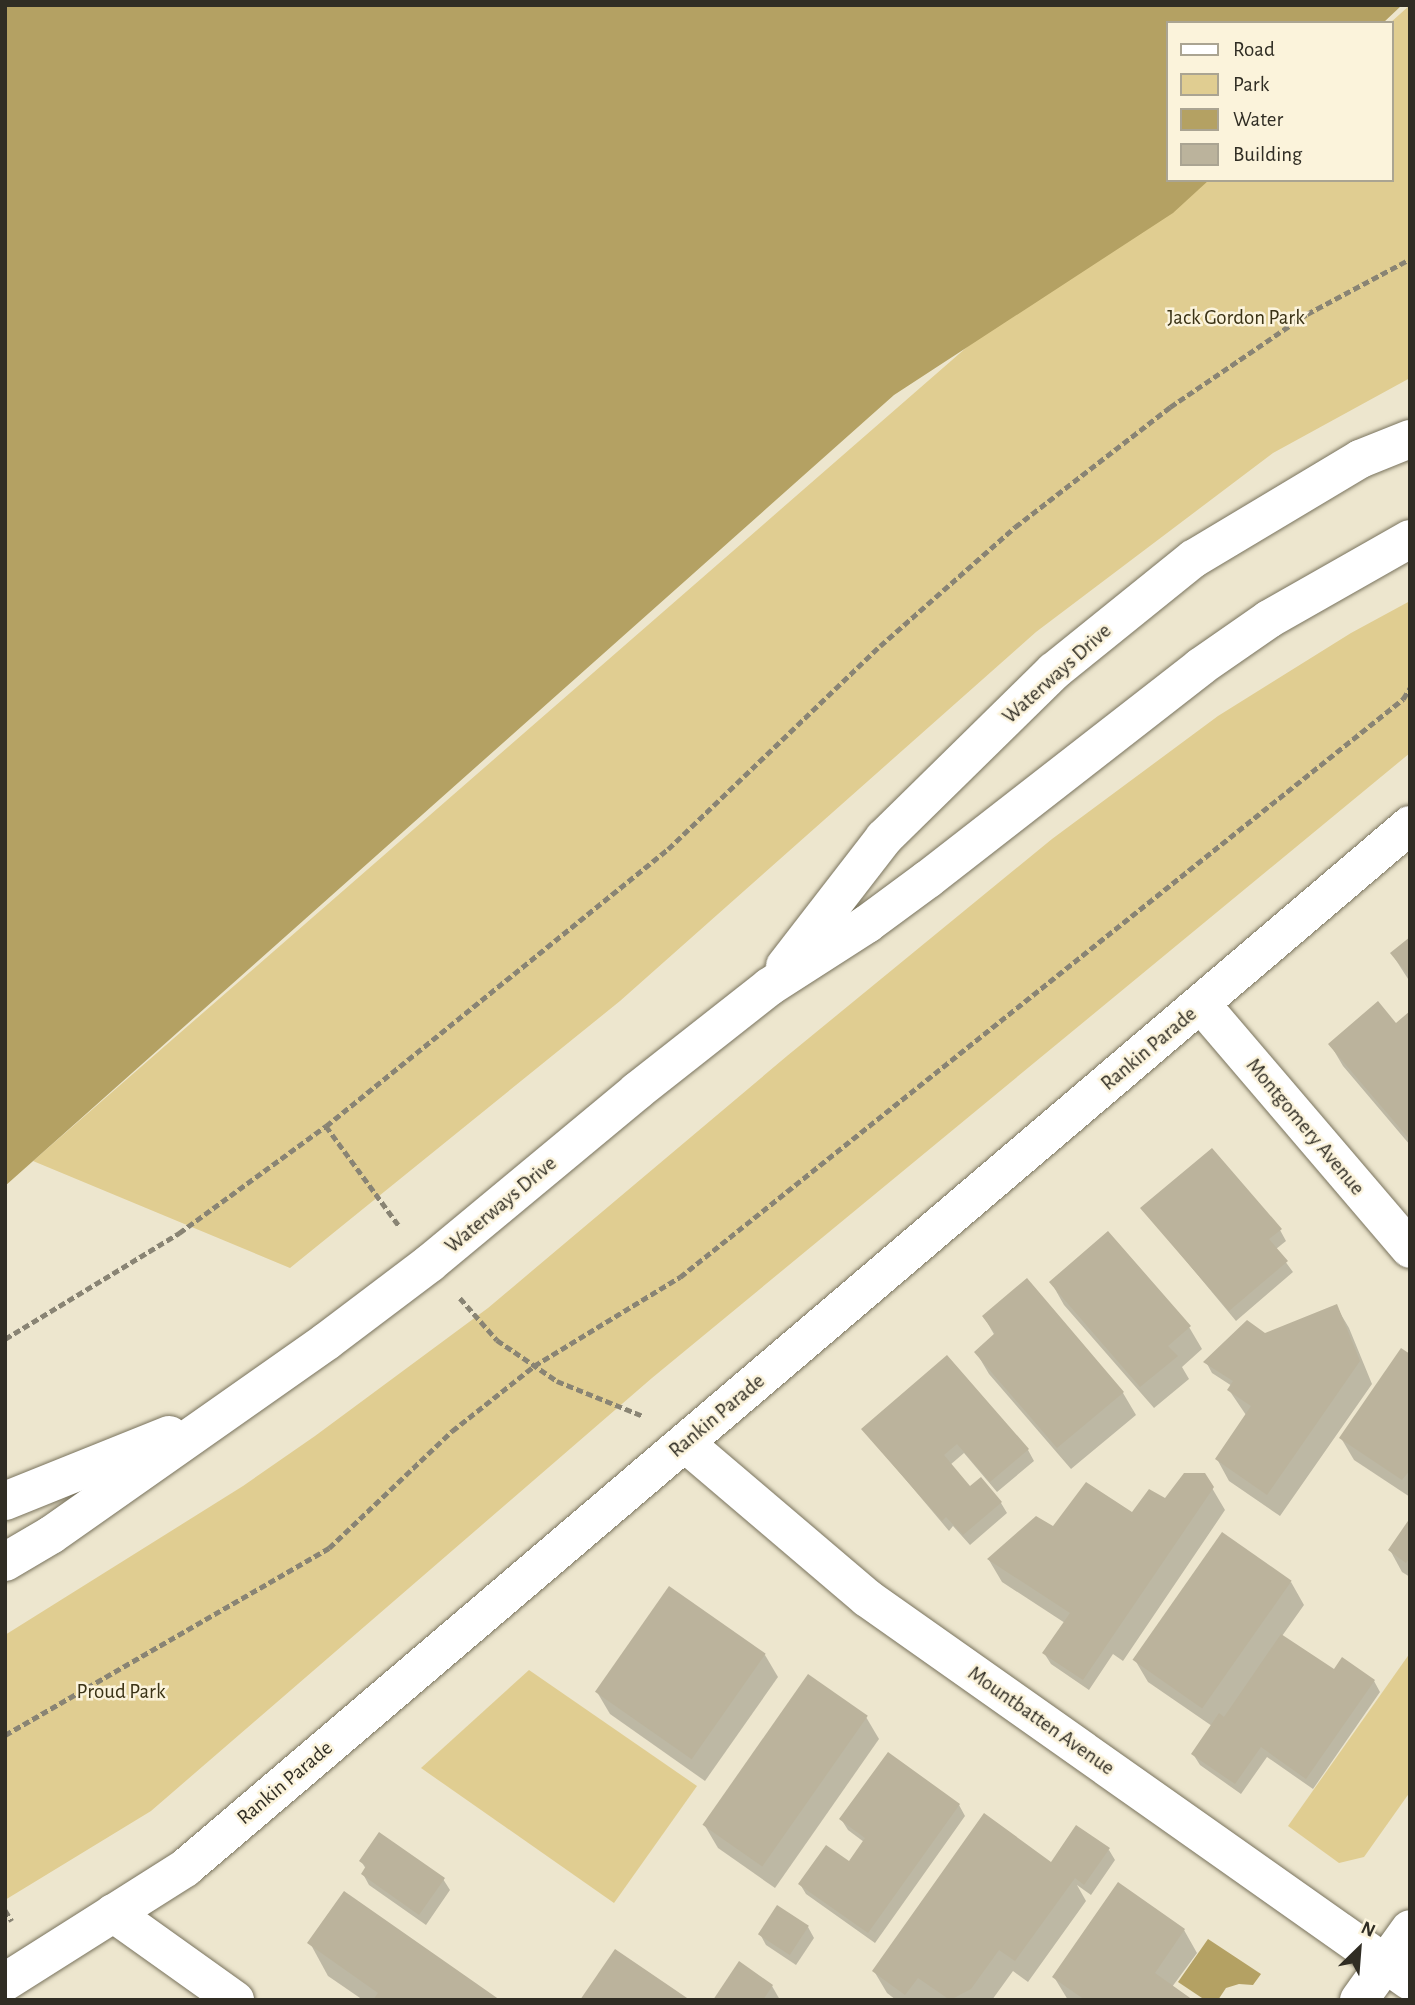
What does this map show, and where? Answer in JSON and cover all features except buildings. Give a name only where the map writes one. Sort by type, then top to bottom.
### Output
[{"type":"street","name":"Waterways Drive","points":[[769,987],[884,838],[1054,671],[1194,559],[1360,459],[1410,439]]},
{"type":"street","name":"Waterways Drive","points":[[5,1562],[51,1535],[226,1413],[430,1263],[637,1091],[769,987],[867,924],[928,879],[1200,667],[1269,620],[1410,539]]},
{"type":"street","name":"Rankin Parade","points":[[5,1982],[184,1868],[1410,825]]},
{"type":"street","name":"Montgomery Avenue","points":[[1201,1004],[1410,1249]]},
{"type":"street","name":"Waterways Drive","points":[[5,1501],[226,1413]]},
{"type":"street","name":"Mountbatten Avenue","points":[[685,1443],[867,1598],[1397,1973]]},
{"type":"street","points":[[113,1913],[235,2000]]},
{"type":"street","points":[[1359,2000],[1397,1973],[1410,1929]]},
{"type":"path","points":[[5,1339],[179,1233],[326,1126],[668,849],[880,646],[1015,527],[1170,407],[1295,322],[1410,260]]},
{"type":"path","points":[[5,1735],[329,1548],[452,1431],[534,1366],[680,1277],[1403,699],[1410,688]]},
{"type":"path","points":[[326,1126],[383,1205],[497,1340],[557,1381],[638,1412],[685,1443]]},
{"type":"green space","name":"Jack Gordon Park","points":[[1410,5],[1410,378],[1273,453],[1036,632],[620,1001],[290,1268],[33,1161],[967,347],[1192,182],[1394,182],[1392,21]]},
{"type":"green space","name":"Proud Park","points":[[1410,601],[1410,753],[652,1378],[151,1811],[5,1900],[5,1635],[243,1486],[315,1436],[488,1308],[787,1056],[1052,839],[1218,716],[1351,633]]},
{"type":"green space","points":[[1410,1653],[1410,1792],[1364,1857],[1339,1863],[1288,1826]]},
{"type":"green space","points":[[529,1670],[697,1786],[614,1903],[421,1768]]},
{"type":"water","points":[[5,5],[1402,5],[1385,21],[1166,21],[1166,182],[1207,182],[1173,213],[894,395],[5,1186]]},
{"type":"water","points":[[1208,1939],[1261,1974],[1253,1985],[1239,1984],[1226,1988],[1218,2000],[1205,2000],[1178,1982]]}]
